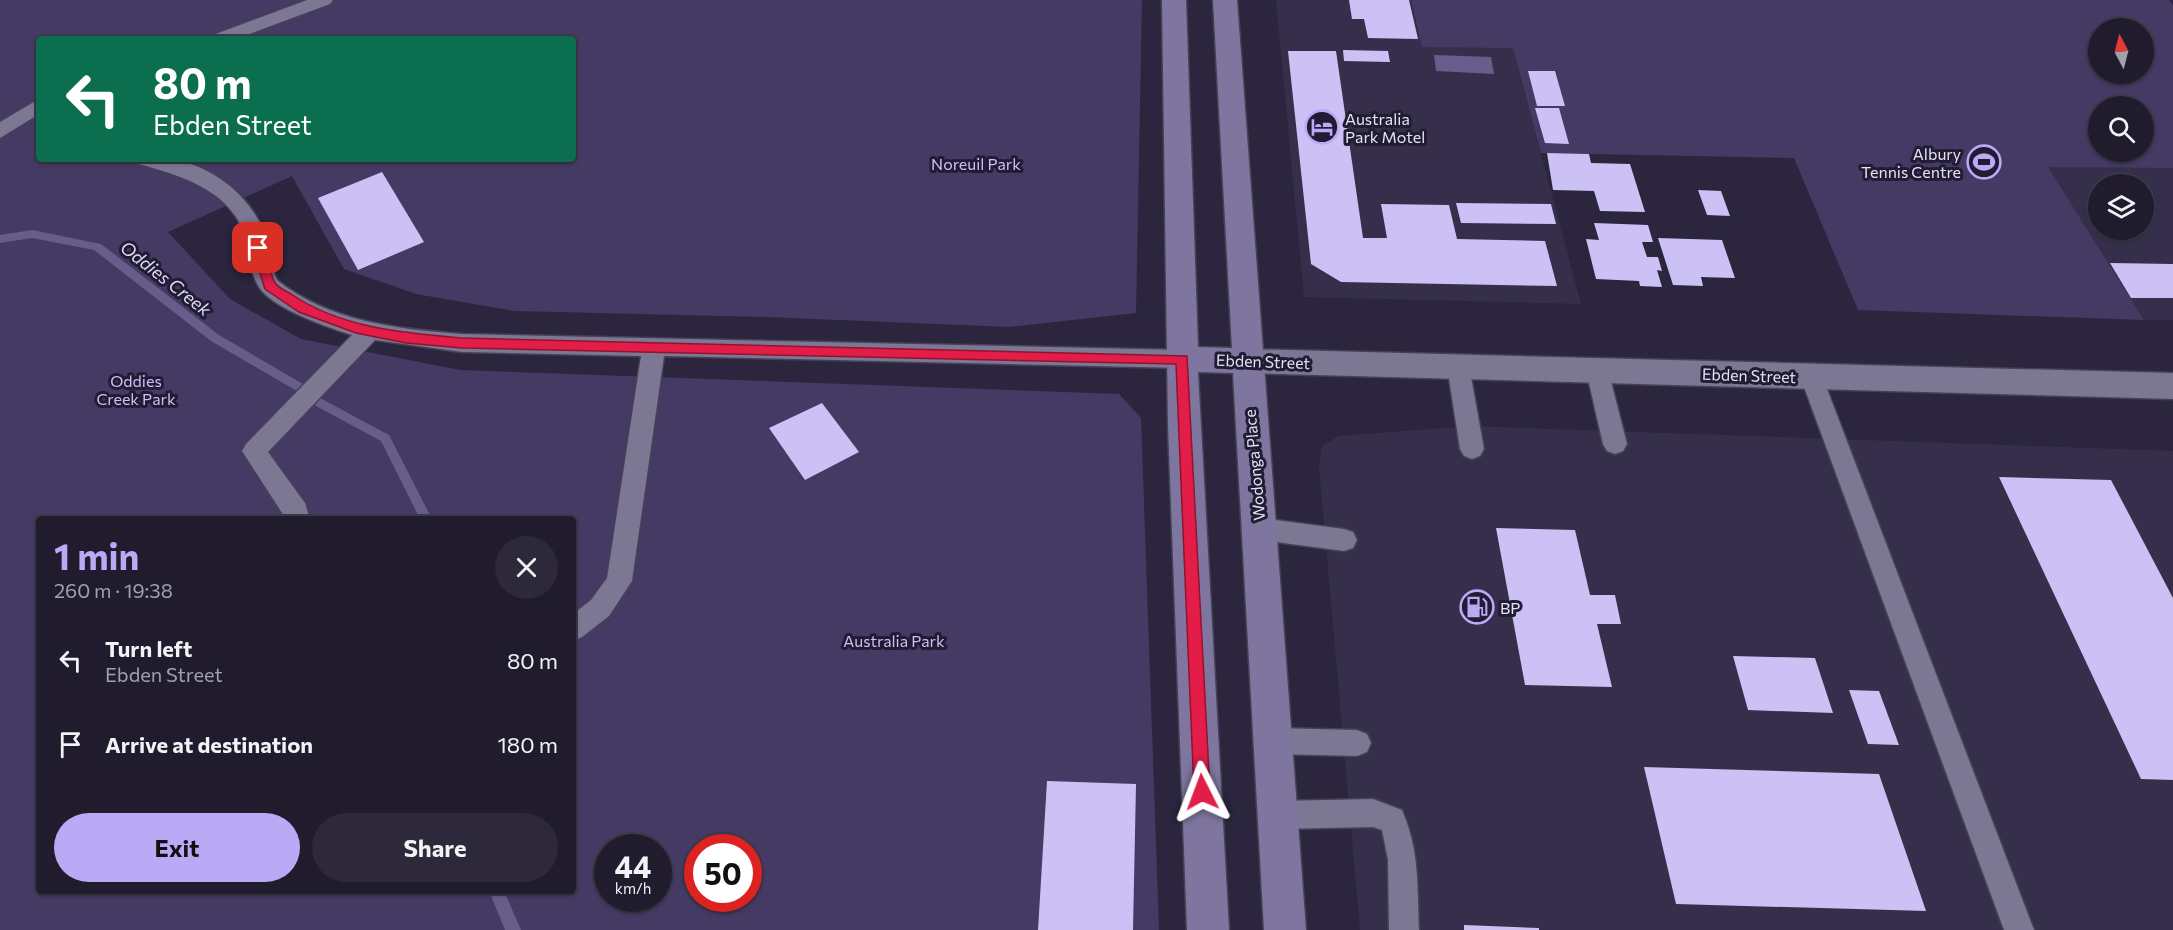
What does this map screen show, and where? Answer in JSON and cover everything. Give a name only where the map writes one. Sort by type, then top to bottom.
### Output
[{"type":"main road","points":[[1174,0],[1183,359],[1208,930]]},
{"type":"main road","name":"Wodonga Place","points":[[1225,0],[1246,361],[1274,741],[1284,930]]},
{"type":"main road","name":"Ebden Street","points":[[1183,359],[1246,361]]},
{"type":"street","name":"Ebden Street","points":[[1246,361],[2173,386]]},
{"type":"lane","points":[[227,36],[324,0]]},
{"type":"lane","points":[[0,108],[36,109]]},
{"type":"lane","points":[[0,131],[36,110]]},
{"type":"lane","name":"Ebden Street","points":[[156,162],[204,176],[228,194],[252,229],[270,286],[304,309],[370,331],[406,338],[462,343],[1183,359]]},
{"type":"lane","points":[[297,516],[296,510],[254,451],[370,331]]},
{"type":"lane","points":[[576,627],[600,608],[618,581],[654,347]]},
{"type":"lane","points":[[1458,366],[1472,449]]},
{"type":"lane","points":[[1597,370],[1615,444]]},
{"type":"lane","points":[[1811,376],[2019,930]]},
{"type":"lane","points":[[1260,529],[1344,540]]},
{"type":"lane","points":[[1274,741],[1358,743]]},
{"type":"lane","points":[[1278,815],[1373,813],[1392,820],[1400,838],[1405,893],[1404,930]]},
{"type":"shaded area","points":[[1276,0],[1411,0],[1418,30],[1513,48],[1581,304],[1304,297]]},
{"type":"shaded area","points":[[1434,55],[1491,57],[1494,74],[1436,71]]},
{"type":"shaded area","points":[[2047,166],[2173,168],[2173,320],[2144,320],[2094,240],[2154,240],[2154,174],[2088,174],[2088,231]]},
{"type":"shaded area","points":[[1469,426],[2173,451],[2173,930],[1360,930],[1319,467],[1322,446],[1339,436]]},
{"type":"green space","points":[[0,0],[1142,0],[1136,313],[1010,327],[766,317],[515,311],[416,294],[344,269],[292,176],[168,232],[230,299],[301,339],[460,370],[1119,394],[1141,418],[1159,930],[0,930]]},
{"type":"green space","name":"Albury Tennis Centre","points":[[1411,0],[2169,0],[2173,5],[2173,168],[2048,167],[2088,231],[2088,240],[2094,240],[2144,320],[1858,310],[1794,158],[1541,153],[1513,48],[1422,47]]},
{"type":"building","points":[[1349,0],[1409,0],[1418,39],[1368,38],[1364,19],[1352,19]]},
{"type":"building","points":[[1343,50],[1388,51],[1390,62],[1344,61]]},
{"type":"building","name":"Australia Park Motel","points":[[1288,51],[1336,51],[1363,238],[1387,238],[1381,204],[1449,205],[1457,239],[1545,241],[1557,286],[1341,282],[1311,264]]},
{"type":"building","points":[[1528,71],[1555,71],[1565,106],[1537,106]]},
{"type":"building","points":[[1535,108],[1559,108],[1569,144],[1545,143]]},
{"type":"building","points":[[1547,153],[1589,154],[1591,163],[1630,164],[1645,212],[1600,211],[1594,191],[1553,190]]},
{"type":"building","points":[[382,172],[424,242],[358,270],[318,198]]},
{"type":"building","points":[[1698,190],[1721,191],[1730,216],[1707,215]]},
{"type":"building","points":[[1456,203],[1551,204],[1556,224],[1461,223]]},
{"type":"building","points":[[1594,223],[1648,225],[1653,242],[1642,242],[1647,257],[1658,257],[1662,271],[1657,270],[1662,287],[1640,286],[1639,281],[1596,279],[1586,239],[1599,240]]},
{"type":"building","points":[[1658,238],[1722,240],[1735,278],[1701,277],[1703,286],[1673,285]]},
{"type":"building","points":[[2110,263],[2173,264],[2173,298],[2131,298]]},
{"type":"building","points":[[822,403],[859,452],[805,480],[769,428]]},
{"type":"building","points":[[1999,477],[2111,480],[2173,598],[2173,780],[2141,779]]},
{"type":"building","points":[[1496,528],[1575,530],[1590,595],[1615,595],[1621,624],[1597,624],[1612,687],[1525,685]]},
{"type":"building","points":[[1733,656],[1815,658],[1833,713],[1748,710]]},
{"type":"building","points":[[1849,690],[1879,691],[1899,745],[1868,744]]},
{"type":"building","points":[[1644,767],[1879,774],[1926,911],[1676,904]]},
{"type":"building","points":[[1047,781],[1136,784],[1133,930],[1038,930]]},
{"type":"building","points":[[1464,925],[1539,928],[1539,930],[1464,930]]},
{"type":"waterway","name":"Oddies Creek","points":[[0,239],[32,234],[97,247],[215,338],[299,387]]},
{"type":"waterway","name":"Oddies Creek","points":[[320,403],[385,438],[424,516]]},
{"type":"waterway","name":"Oddies Creek","points":[[497,894],[513,930]]},
{"type":"place","name":"Australia Park Motel","points":[[1322,127]]},
{"type":"place","name":"Albury Tennis Centre","points":[[1984,162]]},
{"type":"place","name":"BP","points":[[1477,607]]},
{"type":"route","points":[[258,248],[270,286],[304,309],[356,328],[406,338],[462,343],[1183,359],[1184,425],[1202,792]]},
{"type":"park label","name":"Noreuil Park","points":[[976,163]]},
{"type":"park label","name":"Oddies Creek Park","points":[[136,389]]},
{"type":"park label","name":"Australia Park","points":[[894,640]]}]
